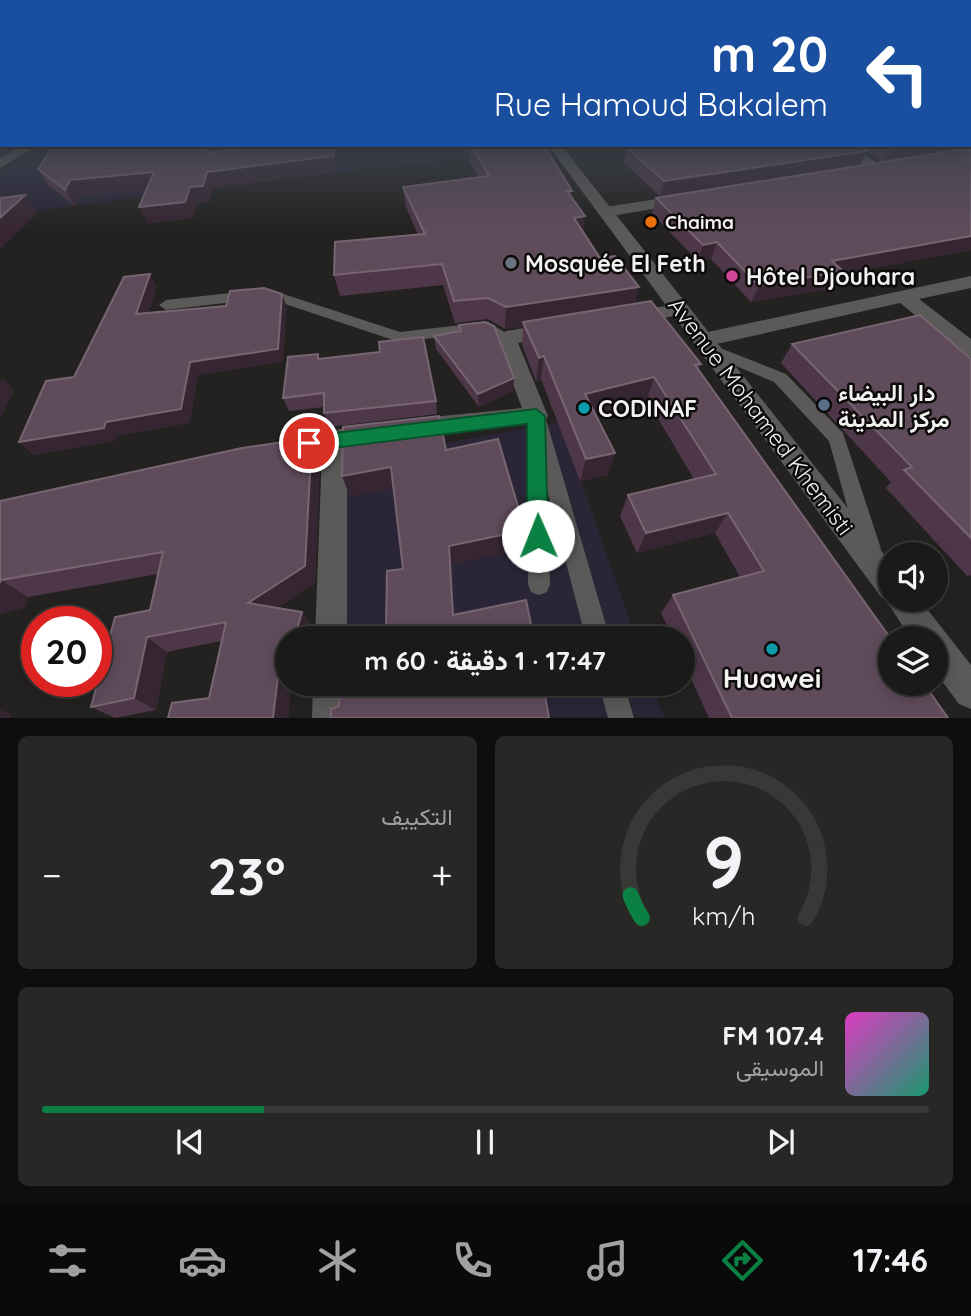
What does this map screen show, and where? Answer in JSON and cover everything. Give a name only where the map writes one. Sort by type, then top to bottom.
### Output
[{"type":"street","name":"Avenue Mohamed Khemisti","points":[[569,165],[878,570]]},
{"type":"street","points":[[853,174],[888,169],[879,165]]},
{"type":"street","points":[[605,212],[702,197]]},
{"type":"street","points":[[706,344],[971,282]]},
{"type":"street","points":[[905,298],[971,349]]},
{"type":"street","points":[[612,321],[679,310]]},
{"type":"street","points":[[268,452],[335,438],[536,416],[506,338],[573,327]]},
{"type":"street","points":[[331,626],[335,438]]},
{"type":"street","points":[[948,662],[971,692]]},
{"type":"street","points":[[329,718],[330,696]]},
{"type":"lane","points":[[166,305],[268,293],[399,337],[488,327],[506,338]]},
{"type":"lane","points":[[706,344],[780,378],[837,438],[874,565]]},
{"type":"lane","points":[[536,416],[539,584]]},
{"type":"lane","points":[[536,416],[594,626]]},
{"type":"lane","points":[[615,696],[621,718]]},
{"type":"shaded area","points":[[15,165],[409,165],[0,215],[0,173]]},
{"type":"shaded area","points":[[526,345],[647,400],[580,417],[608,475],[581,481],[631,626],[338,626],[323,466],[560,422]]},
{"type":"shaded area","points":[[341,696],[656,696],[664,717],[341,717]]},
{"type":"building","points":[[41,165],[266,165],[207,172],[203,186],[190,187],[185,202],[139,207],[154,172],[70,180],[65,190],[38,169]]},
{"type":"building","name":"Mosquée El Feth","points":[[482,165],[556,165],[572,191],[567,191],[585,216],[574,218],[600,258],[615,256],[639,287],[506,307],[488,298],[454,301],[442,264],[334,275],[335,242],[425,234],[403,187],[489,176]]},
{"type":"building","points":[[646,165],[776,165],[664,181]]},
{"type":"building","points":[[867,165],[971,165],[971,236],[832,261],[843,271],[759,286],[717,242],[703,245],[656,198]]},
{"type":"building","points":[[25,195],[0,218],[0,198]]},
{"type":"building","points":[[150,274],[136,314],[226,306],[230,291],[264,288],[282,294],[278,349],[190,362],[181,409],[106,422],[104,428],[19,442],[46,381],[74,377],[124,277]]},
{"type":"building","points":[[651,301],[701,364],[695,365],[882,626],[878,626],[878,696],[932,696],[948,718],[732,718],[695,641],[695,626],[688,626],[673,595],[764,571],[728,513],[646,533],[628,495],[716,474],[654,377],[585,394],[615,453],[586,459],[544,356],[539,358],[523,322]]},
{"type":"building","points":[[920,315],[971,359],[971,538],[904,470],[912,467],[792,344]]},
{"type":"building","points":[[485,322],[494,326],[514,378],[478,394],[434,336],[461,331],[459,325]]},
{"type":"building","points":[[423,337],[436,401],[324,413],[324,393],[283,398],[288,357],[318,354],[318,359],[380,352],[379,342]]},
{"type":"building","points":[[439,416],[446,450],[498,439],[525,530],[449,546],[453,615],[526,600],[531,626],[386,626],[387,571],[403,569],[391,467],[342,476],[343,427]]},
{"type":"building","points":[[312,438],[305,566],[248,603],[302,612],[298,626],[275,626],[276,696],[273,718],[168,718],[172,703],[209,698],[226,622],[147,637],[134,698],[91,707],[94,697],[112,697],[112,628],[115,617],[150,610],[163,552],[1,580],[0,583],[0,501],[242,448]]},
{"type":"building","points":[[339,696],[545,696],[549,718],[331,718],[331,709],[339,706]]},
{"type":"place","name":"Chaima","points":[[651,222]]},
{"type":"place","name":"Mosquée El Feth","points":[[511,263]]},
{"type":"place","name":"Hôtel Djouhara","points":[[732,276]]},
{"type":"place","name":"دار البيضاء مركز المدينة","points":[[824,405]]},
{"type":"place","name":"CODINAF","points":[[584,408]]},
{"type":"place","name":"Huawei","points":[[772,649]]},
{"type":"route","points":[[309,443],[536,416],[538,536]]}]
